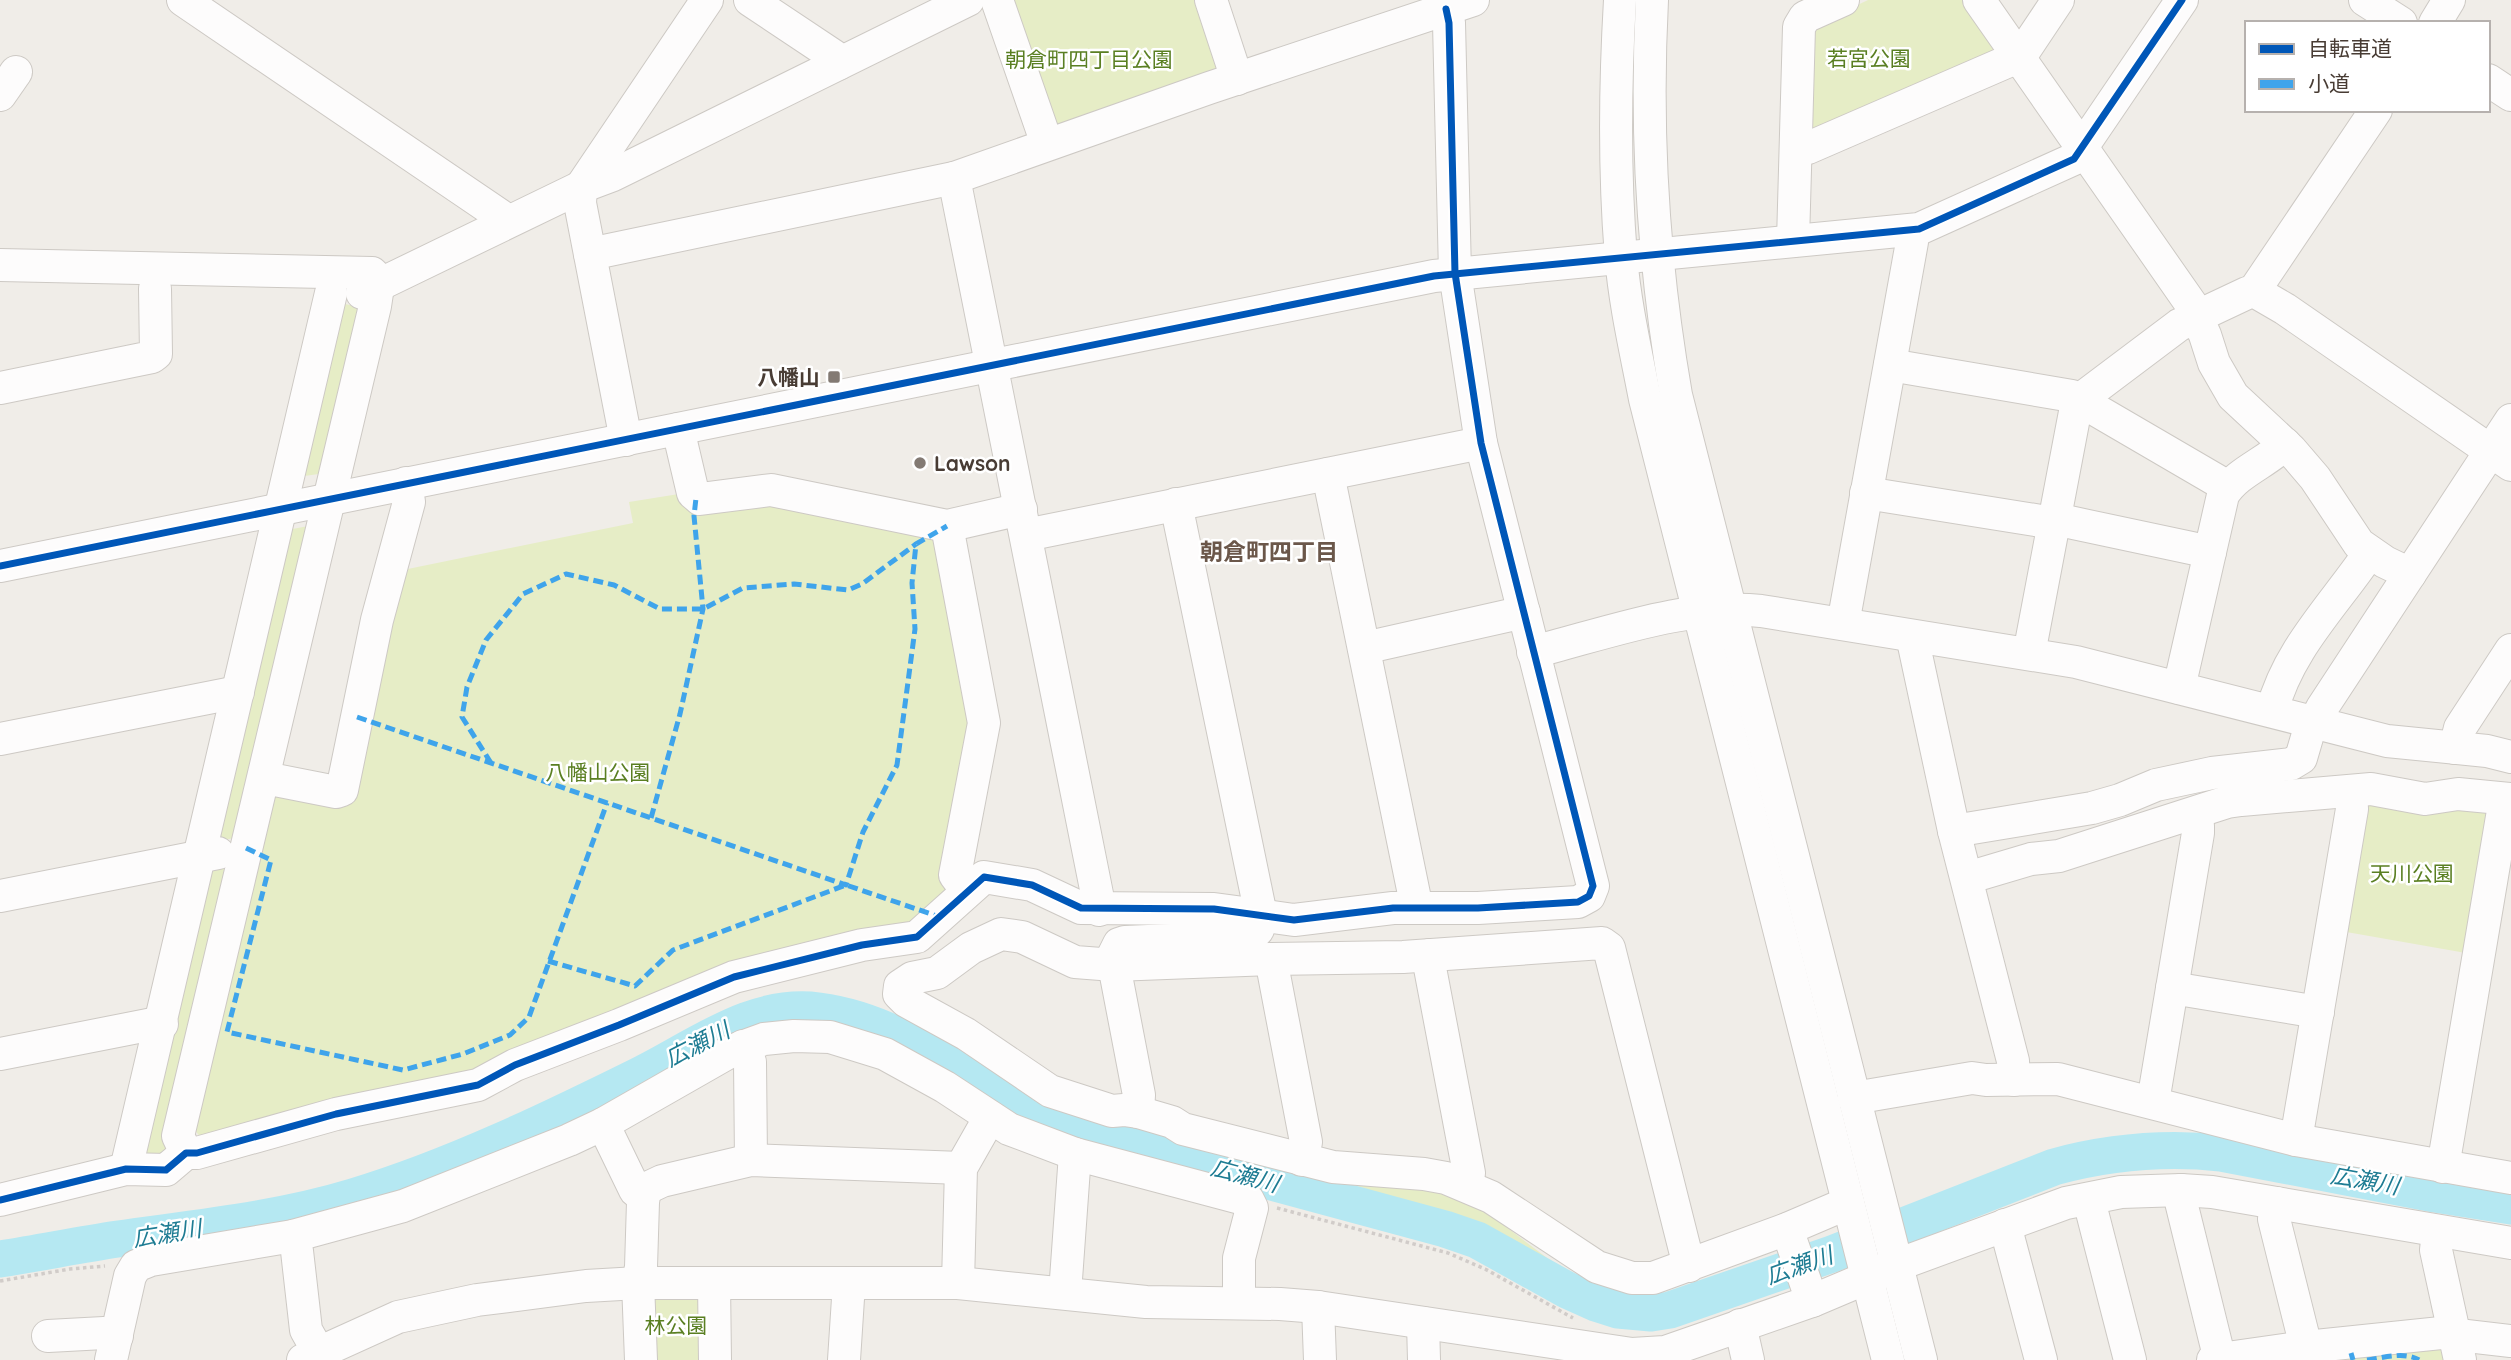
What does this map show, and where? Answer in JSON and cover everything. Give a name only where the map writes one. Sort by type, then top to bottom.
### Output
[{"type":"street","points":[[183,0],[501,216],[505,223]]},
{"type":"street","points":[[626,440],[580,203],[581,187],[708,0]]},
{"type":"street","points":[[750,0],[834,56],[838,64]]},
{"type":"street","points":[[0,286],[362,293],[581,187],[613,175],[968,0]]},
{"type":"street","points":[[997,0],[1047,144]]},
{"type":"street","points":[[1211,0],[1237,79]]},
{"type":"street","points":[[1620,0],[1615,84],[1621,256],[1627,307],[1644,399],[1888,1360]]},
{"type":"street","points":[[1652,0],[1649,109],[1656,253],[1663,320],[1676,394],[1922,1360]]},
{"type":"street","points":[[1793,241],[1799,27],[1805,17],[1843,0]]},
{"type":"street","points":[[1979,0],[2081,150],[2191,304],[2214,363],[2233,396],[2285,444],[2315,478],[2359,544],[2410,574]]},
{"type":"street","points":[[1796,149],[1808,148],[2018,57],[2058,0]]},
{"type":"street","points":[[1,563],[329,500],[990,365],[1455,274],[1621,256],[1910,231],[2067,164],[2081,150],[2182,0]]},
{"type":"street","points":[[2365,0],[2398,21]]},
{"type":"street","points":[[2436,21],[2449,0]]},
{"type":"street","points":[[590,254],[954,178],[1463,3]]},
{"type":"street","points":[[0,1200],[126,1169],[166,1170],[186,1153],[197,1153],[336,1114],[478,1085],[515,1065],[734,977],[862,945],[917,937],[981,878],[1032,885],[1081,908],[1214,909],[1304,920],[1393,908],[1478,908],[1578,902],[1589,896],[1593,886],[1481,443],[1455,274],[1449,23],[1463,3]]},
{"type":"street","points":[[2490,81],[2511,95]]},
{"type":"street","points":[[2029,654],[2080,401],[2098,384],[2179,325],[2254,291],[2375,112]]},
{"type":"street","points":[[954,178],[1099,910]]},
{"type":"street","points":[[1843,624],[1912,243],[1910,231]]},
{"type":"street","points":[[0,265],[372,273],[379,279],[380,286],[265,778],[178,1136],[186,1153]]},
{"type":"street","points":[[0,388],[152,357],[156,354],[155,289]]},
{"type":"street","points":[[2254,291],[2501,459]]},
{"type":"street","points":[[126,1169],[331,293]]},
{"type":"street","points":[[1890,365],[2062,394],[2080,401],[2228,487]]},
{"type":"street","points":[[1954,831],[2092,808],[2156,785],[2212,773],[2291,764],[2301,758],[2313,723],[2410,574],[2501,459],[2511,420]]},
{"type":"street","points":[[678,429],[693,492],[700,499],[771,490],[947,526],[1023,522],[1176,504],[1481,443]]},
{"type":"street","points":[[2179,688],[2223,495],[2228,487],[2285,444]]},
{"type":"street","points":[[1328,474],[1415,908]]},
{"type":"street","points":[[265,778],[336,792],[342,790],[377,620],[409,502],[406,483]]},
{"type":"street","points":[[1867,493],[2069,522],[2210,552]]},
{"type":"street","points":[[1138,1112],[1139,1095],[1114,965],[1119,944],[1253,936],[1260,926],[1261,915],[1176,504]]},
{"type":"street","points":[[947,526],[984,723],[955,875],[967,891]]},
{"type":"street","points":[[2272,711],[2278,687],[2290,663],[2370,552]]},
{"type":"street","points":[[1534,652],[1697,612],[1761,611],[2076,662],[2388,741],[2487,751],[2511,757]]},
{"type":"street","points":[[1364,648],[1524,612]]},
{"type":"street","points":[[1912,636],[1954,831],[2013,1061],[2014,1080]]},
{"type":"street","points":[[2455,748],[2460,728],[2511,650]]},
{"type":"street","points":[[0,739],[239,692]]},
{"type":"street","points":[[1967,878],[2031,859],[2059,856],[2241,800],[2386,790],[2425,799],[2458,794],[2508,799],[2443,1167]]},
{"type":"street","points":[[2296,1140],[2352,809],[2351,791]]},
{"type":"street","points":[[2153,1102],[2198,833],[2193,814]]},
{"type":"street","points":[[0,896],[247,848]]},
{"type":"street","points":[[1689,1266],[1609,948],[1602,943],[1430,955],[1114,965],[1075,962],[1022,937],[1002,934],[971,948],[937,973],[906,980],[900,986],[900,994],[906,1001],[966,1034],[1050,1091],[1112,1111],[1138,1112],[1172,1122],[1183,1129],[1302,1160],[1359,1170],[1424,1174],[1465,1185],[1491,1198],[1597,1267],[1615,1274],[1653,1278],[1789,1236],[1851,1212]]},
{"type":"street","points":[[1430,955],[1430,968],[1469,1173],[1465,1185]]},
{"type":"street","points":[[1271,959],[1306,1142],[1302,1160]]},
{"type":"street","points":[[2172,988],[2318,1012]]},
{"type":"street","points":[[0,1054],[162,1024]]},
{"type":"street","points":[[114,1348],[130,1276],[136,1266],[151,1260],[293,1236],[403,1206],[603,1124],[743,1046],[775,1037],[811,1035],[867,1047],[907,1065],[990,1117],[1030,1138],[1075,1154],[1223,1193],[1251,1203],[1251,1216],[1240,1258],[1239,1303]]},
{"type":"street","points":[[743,1046],[750,1062],[751,1160]]},
{"type":"street","points":[[1854,1098],[1972,1078],[2058,1079],[2296,1140],[2511,1178]]},
{"type":"street","points":[[958,1283],[961,1168],[990,1117]]},
{"type":"street","points":[[603,1124],[635,1190],[751,1160],[961,1168]]},
{"type":"street","points":[[1065,1293],[1075,1154]]},
{"type":"street","points":[[640,1360],[638,1283],[645,1189]]},
{"type":"street","points":[[2180,1190],[2218,1359],[2306,1347],[2457,1347],[2511,1341]]},
{"type":"street","points":[[293,1236],[311,1356],[412,1313],[477,1300],[586,1286],[638,1283],[958,1283],[1146,1302],[1280,1304],[1423,1323],[1517,1348],[1649,1354],[1665,1352],[1740,1325],[1809,1291],[1896,1259],[2066,1203],[2121,1192],[2212,1192],[2511,1243]]},
{"type":"street","points":[[2091,1199],[2130,1360]]},
{"type":"street","points":[[2276,1203],[2274,1219],[2306,1347]]},
{"type":"street","points":[[2005,1225],[2041,1360]]},
{"type":"street","points":[[2438,1232],[2436,1250],[2457,1347]]},
{"type":"street","points":[[1789,1236],[1809,1291]]},
{"type":"street","points":[[714,1283],[715,1360]]},
{"type":"street","points":[[844,1360],[849,1283]]},
{"type":"street","points":[[1318,1307],[1320,1360]]},
{"type":"street","points":[[1423,1323],[1424,1360]]},
{"type":"street","points":[[1740,1325],[1748,1360]]},
{"type":"street","points":[[48,1336],[104,1333],[114,1348]]},
{"type":"path","points":[[1251,1203],[1261,1203],[1448,1253],[1485,1269],[1576,1320]]},
{"type":"path","points":[[0,1281],[70,1269],[136,1266]]},
{"type":"green space","name":"朝倉町四丁目公園","points":[[1005,0],[1204,0],[1231,76],[1052,135]]},
{"type":"green space","name":"若宮公園","points":[[1868,0],[1967,0],[1999,48],[1996,60],[1810,136],[1807,37],[1816,25]]},
{"type":"green space","points":[[345,304],[359,307],[326,473],[297,477],[338,311]]},
{"type":"green space","name":"八幡山公園","points":[[685,493],[689,510],[770,494],[936,528],[976,724],[946,900],[916,930],[480,1075],[202,1139],[193,1128],[274,796],[279,790],[344,804],[398,571],[633,523],[629,502]]},
{"type":"green space","points":[[314,525],[238,837],[225,840],[216,831],[287,530]]},
{"type":"green space","name":"天川公園","points":[[2355,803],[2491,808],[2466,953],[2335,930]]},
{"type":"green space","points":[[213,862],[232,863],[163,1161],[142,1160]]},
{"type":"green space","points":[[1342,1181],[1463,1194],[1555,1264],[1443,1214]]},
{"type":"green space","name":"林公園","points":[[652,1290],[704,1297],[704,1360],[649,1360]]},
{"type":"green space","points":[[2438,1343],[2451,1360],[2288,1360]]},
{"type":"waterway","name":"広瀬川","points":[[0,1259],[266,1217],[353,1197],[427,1172],[499,1142],[640,1075],[726,1029],[771,1013],[794,1010],[819,1011],[853,1018],[884,1029],[1058,1124],[1477,1240],[1567,1290],[1618,1310],[1651,1313],[1670,1310],[1832,1254],[2054,1167],[2116,1154],[2157,1151],[2221,1153],[2511,1206]]},
{"type":"marked path","points":[[651,818],[680,714],[703,609],[694,516],[696,498]]},
{"type":"marked path","points":[[357,717],[846,885],[863,832],[897,765],[915,629],[912,583],[916,544],[947,526]]},
{"type":"marked path","points":[[491,763],[462,717],[467,687],[486,640],[523,594],[566,574],[614,585],[660,609],[703,609],[743,588],[794,584],[848,590],[862,584],[916,544]]},
{"type":"marked path","points":[[246,848],[271,860],[227,1032],[403,1070],[463,1054],[510,1035],[529,1017],[607,803]]},
{"type":"marked path","points":[[548,961],[635,986],[673,950],[846,885],[940,917]]},
{"type":"marked path","points":[[2351,1353],[2353,1360]]},
{"type":"marked path","points":[[2367,1360],[2400,1356],[2419,1360]]},
{"type":"cycle path","points":[[0,566],[1434,276],[1919,229],[2074,159],[2182,0]]},
{"type":"cycle path","points":[[0,1200],[126,1169],[166,1170],[186,1153],[197,1153],[336,1114],[478,1085],[515,1065],[734,977],[862,945],[917,937],[984,877],[1032,885],[1081,908],[1214,909],[1294,920],[1393,908],[1478,908],[1578,902],[1589,896],[1593,886],[1481,443],[1455,273],[1449,23],[1446,9]]},
{"type":"place","name":"八幡山","points":[[834,377]]},
{"type":"place","name":"Lawson","points":[[920,463]]},
{"type":"district","name":"朝倉町四丁目","points":[[1269,551]]}]
